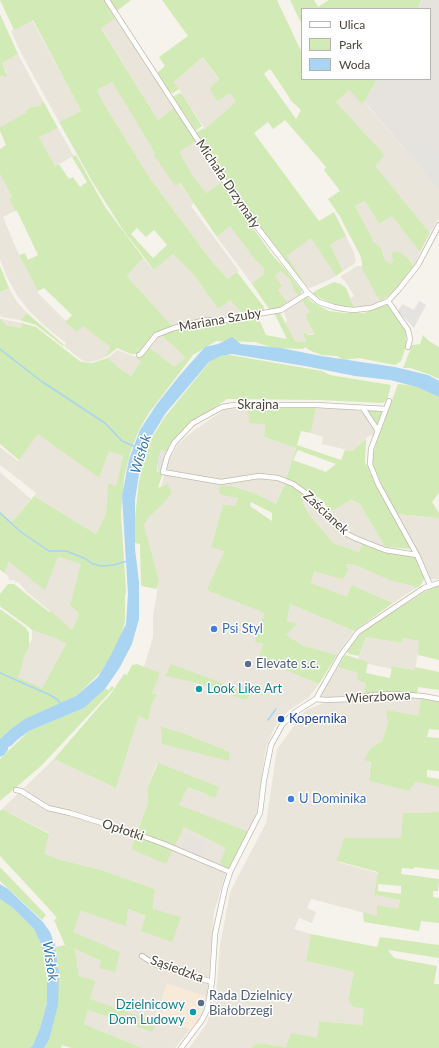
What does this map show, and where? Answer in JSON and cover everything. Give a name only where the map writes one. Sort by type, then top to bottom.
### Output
[{"type":"street","name":"Michała Drzymały","points":[[107,0],[240,205],[308,293],[320,302],[334,308],[354,310],[371,308],[388,300],[400,288],[418,265],[439,225]]},
{"type":"street","name":"Mariana Szuby","points":[[138,355],[141,354],[156,335],[174,328],[206,320],[234,320],[281,310],[308,293]]},
{"type":"street","points":[[388,300],[408,330],[410,339],[408,347]]},
{"type":"street","points":[[389,401],[370,456],[372,469],[378,484],[417,555],[430,585]]},
{"type":"street","name":"Skrajna","points":[[163,472],[167,457],[174,443],[193,423],[222,407],[234,405],[316,405],[386,409]]},
{"type":"street","points":[[363,408],[378,431]]},
{"type":"street","name":"Zaścianek","points":[[163,472],[221,482],[260,476],[278,478],[293,484],[312,498],[338,528],[345,533],[385,550],[417,555]]},
{"type":"street","points":[[181,1048],[202,1020],[207,1010],[212,982],[215,934],[225,888],[230,872],[260,813],[264,780],[272,745],[282,725],[294,712],[316,699],[341,655],[358,632],[430,585],[439,583]]},
{"type":"street","name":"Wierzbowa","points":[[316,699],[342,699],[392,694],[423,696],[439,699]]},
{"type":"street","name":"Opłotki","points":[[16,790],[21,791],[48,808],[70,813],[134,833],[230,872]]},
{"type":"street","name":"Sąsiedzka","points":[[142,956],[154,964],[212,982]]},
{"type":"shaded area","points":[[423,0],[439,0],[439,190],[365,101],[376,80],[431,80],[431,8],[418,8]]},
{"type":"shaded area","points":[[115,18],[174,108],[158,120],[101,27]]},
{"type":"shaded area","points":[[32,20],[81,111],[59,122],[21,53],[11,31]]},
{"type":"shaded area","points":[[18,54],[43,101],[40,106],[31,107],[27,113],[0,127],[0,76],[4,77],[6,72],[1,63]]},
{"type":"shaded area","points":[[203,57],[219,80],[221,99],[230,93],[237,102],[205,129],[174,82]]},
{"type":"shaded area","points":[[112,82],[175,186],[179,183],[194,203],[191,206],[239,271],[228,279],[213,263],[149,177],[103,102],[97,90]]},
{"type":"shaded area","points":[[349,90],[361,103],[365,101],[439,190],[439,218],[430,233],[374,166],[385,155],[336,102]]},
{"type":"shaded area","points":[[58,128],[74,156],[55,166],[39,137]]},
{"type":"shaded area","points":[[421,136],[439,151],[439,190],[405,150]]},
{"type":"shaded area","points":[[196,141],[221,183],[206,193],[178,152]]},
{"type":"shaded area","points":[[0,174],[12,197],[9,199],[15,211],[3,217],[19,255],[38,293],[66,321],[65,322],[77,332],[83,325],[110,347],[106,357],[89,362],[83,361],[64,346],[66,343],[29,311],[17,295],[7,277],[0,259]]},
{"type":"shaded area","points":[[365,201],[379,224],[392,216],[420,252],[414,267],[407,257],[399,252],[393,252],[391,255],[393,262],[390,264],[385,260],[380,246],[373,242],[372,237],[355,206]]},
{"type":"shaded area","points":[[230,226],[255,260],[264,268],[264,274],[252,284],[217,237]]},
{"type":"shaded area","points":[[346,236],[356,261],[343,271],[330,245]]},
{"type":"shaded area","points":[[311,237],[336,276],[310,288],[307,287],[287,256]]},
{"type":"shaded area","points":[[173,254],[194,275],[218,309],[230,299],[245,316],[173,327],[127,276],[140,261],[144,259],[154,270]]},
{"type":"shaded area","points":[[357,266],[362,266],[380,301],[366,306],[354,307],[351,298],[354,296],[341,276]]},
{"type":"shaded area","points":[[281,271],[290,280],[294,291],[299,296],[289,304],[278,290],[275,276]]},
{"type":"shaded area","points":[[9,288],[17,302],[27,313],[20,320],[1,317],[0,292]]},
{"type":"shaded area","points":[[301,299],[311,312],[306,314],[307,320],[315,335],[304,333],[307,342],[295,341],[285,323],[287,321],[284,313],[285,311]]},
{"type":"shaded area","points":[[419,301],[426,305],[414,328],[398,311],[402,304],[414,310]]},
{"type":"shaded area","points":[[1,319],[22,323],[21,328],[4,325]]},
{"type":"shaded area","points":[[160,334],[187,358],[175,366],[148,348]]},
{"type":"shaded area","points":[[117,350],[136,357],[141,362],[131,376],[108,358]]},
{"type":"shaded area","points":[[316,405],[362,411],[373,426],[374,436],[370,435],[352,451],[322,444],[323,437],[311,433]]},
{"type":"shaded area","points":[[236,406],[248,407],[265,424],[264,437],[296,448],[276,504],[254,493],[231,486],[238,498],[235,506],[223,506],[211,545],[224,552],[218,568],[266,613],[256,642],[263,644],[258,659],[319,684],[309,697],[288,711],[278,720],[266,747],[256,816],[249,832],[178,806],[188,787],[215,798],[157,763],[148,787],[148,803],[131,849],[184,827],[226,848],[229,871],[225,876],[214,912],[207,997],[167,984],[155,1018],[173,1022],[190,1029],[175,1048],[142,1048],[84,1024],[88,1010],[152,1032],[90,999],[79,976],[75,949],[101,961],[99,968],[116,965],[120,952],[72,933],[81,911],[125,925],[128,909],[146,916],[153,909],[155,889],[101,870],[43,854],[49,833],[2,809],[54,759],[116,788],[139,716],[148,719],[152,703],[157,695],[152,693],[159,674],[144,667],[153,637],[153,617],[159,580],[144,525],[149,517],[160,507],[167,484],[161,486],[169,460],[178,444],[193,431],[224,410]],"holes":[[[193,682],[250,694],[229,695]],[[162,726],[230,752],[229,760],[162,744]]]},
{"type":"shaded area","points":[[38,433],[99,478],[109,450],[123,456],[116,487],[108,483],[106,514],[96,534],[34,496],[36,493],[0,465],[0,447],[18,461]]},
{"type":"shaded area","points":[[161,450],[167,452],[163,472],[158,472],[158,461]]},
{"type":"shaded area","points":[[0,472],[31,499],[12,522],[0,511]]},
{"type":"shaded area","points":[[307,497],[333,525],[363,543],[359,552],[333,543],[309,514],[302,502]]},
{"type":"shaded area","points":[[351,500],[360,504],[385,547],[379,546],[345,531],[337,523],[330,512]]},
{"type":"shaded area","points":[[396,514],[439,518],[439,579],[430,579]]},
{"type":"shaded area","points":[[58,557],[82,564],[70,605],[79,614],[72,630],[27,592],[19,583],[9,580],[8,576],[4,573],[9,562],[34,581]]},
{"type":"shaded area","points":[[346,564],[356,565],[414,586],[414,589],[393,603],[354,586],[351,586],[348,598],[311,583],[314,570],[334,577]]},
{"type":"shaded area","points":[[290,604],[354,631],[337,655],[302,645],[285,635],[297,624],[287,621]]},
{"type":"shaded area","points":[[32,630],[59,639],[66,644],[42,688],[16,677],[20,673],[25,654],[32,639]]},
{"type":"shaded area","points":[[366,637],[402,643],[403,638],[420,641],[415,670],[393,666],[392,669],[368,664],[368,662],[358,660]]},
{"type":"shaded area","points":[[338,667],[358,673],[366,683],[364,695],[325,698],[322,695]]},
{"type":"shaded area","points":[[385,696],[421,698],[418,716],[388,723],[382,741],[371,748],[369,781],[409,791],[416,782],[439,787],[439,812],[404,813],[401,838],[344,838],[338,862],[378,873],[374,895],[400,900],[398,910],[377,905],[377,916],[311,899],[307,908],[316,912],[312,923],[299,918],[294,929],[311,934],[306,961],[354,972],[348,1000],[353,1007],[364,1009],[362,1025],[319,1021],[317,1038],[286,1047],[258,1043],[250,1048],[189,1048],[207,1023],[216,994],[220,946],[230,892],[266,823],[277,749],[306,710],[330,702]]},
{"type":"shaded area","points":[[186,834],[208,842],[200,860],[180,851]]},
{"type":"shaded area","points":[[167,983],[207,997],[206,1006],[202,1017],[197,1024],[190,1029],[173,1022],[154,1018]]},
{"type":"green space","points":[[0,0],[104,0],[115,18],[101,28],[158,120],[174,108],[196,141],[179,152],[193,176],[206,193],[221,183],[273,256],[302,291],[300,295],[299,296],[294,291],[290,280],[281,271],[275,276],[282,286],[278,290],[289,304],[280,309],[269,309],[252,284],[264,274],[264,268],[255,260],[230,226],[217,237],[180,183],[175,186],[154,155],[155,153],[112,82],[97,90],[149,177],[213,263],[228,279],[237,272],[264,307],[264,310],[245,316],[230,300],[218,309],[194,275],[173,254],[154,270],[123,230],[92,181],[59,122],[81,111],[33,20],[14,30]],"holes":[[[137,228],[146,237],[154,230],[167,245],[153,258],[131,234]]]},
{"type":"green space","points":[[109,0],[131,0],[117,11]]},
{"type":"green space","points":[[162,0],[277,0],[301,51],[301,80],[376,80],[365,101],[361,103],[349,90],[336,102],[385,155],[375,166],[430,233],[420,252],[392,216],[379,224],[365,201],[355,206],[372,237],[373,242],[380,246],[385,260],[390,264],[393,262],[391,255],[393,252],[399,252],[407,257],[414,267],[400,286],[380,301],[362,268],[360,255],[339,215],[328,199],[340,191],[324,170],[326,167],[285,120],[273,129],[268,122],[254,133],[319,221],[334,212],[346,236],[330,245],[343,271],[336,276],[311,238],[287,256],[307,287],[305,286],[260,229],[229,185],[197,134],[197,132],[204,128],[205,129],[236,102],[230,93],[221,99],[216,100],[210,89],[219,79],[203,57],[174,82],[179,89],[173,93],[170,92],[157,73],[165,66],[159,57],[188,36]],"holes":[[[268,70],[271,70],[290,100],[301,110],[296,119],[264,74]]]},
{"type":"green space","points":[[290,0],[314,0],[318,7],[329,0],[422,0],[418,8],[301,8],[301,23]]},
{"type":"green space","points":[[0,14],[18,54],[2,63],[7,77],[0,76]]},
{"type":"green space","points":[[179,93],[182,94],[202,126],[197,130],[195,130],[173,97]]},
{"type":"green space","points":[[43,101],[58,128],[39,137],[55,166],[59,164],[69,179],[73,177],[80,187],[87,182],[72,157],[76,155],[105,207],[144,259],[140,261],[127,276],[173,327],[159,333],[139,354],[131,354],[117,348],[106,357],[110,347],[83,326],[77,332],[65,322],[72,315],[44,288],[38,291],[19,255],[25,253],[28,260],[38,255],[17,211],[15,211],[9,199],[12,197],[0,174],[0,149],[6,145],[0,131],[0,127],[26,113],[26,111],[31,107],[40,106]]},
{"type":"green space","points":[[0,266],[9,288],[0,292]]},
{"type":"green space","points":[[334,282],[341,284],[346,288],[354,307],[330,303],[313,294],[315,291]]},
{"type":"green space","points":[[307,297],[312,302],[329,311],[344,313],[364,313],[387,305],[390,306],[406,331],[406,347],[401,361],[395,365],[359,358],[343,360],[337,356],[322,355],[305,347],[304,349],[274,348],[255,342],[216,341],[193,355],[149,413],[139,430],[130,453],[124,478],[121,513],[126,592],[125,621],[120,641],[100,673],[76,696],[11,729],[0,739],[0,609],[25,627],[29,633],[29,647],[25,654],[20,673],[17,677],[42,688],[66,644],[58,639],[32,630],[1,607],[0,594],[8,584],[14,584],[49,612],[51,611],[72,630],[79,614],[70,605],[81,564],[58,557],[45,590],[9,562],[4,573],[0,570],[0,511],[12,522],[34,496],[96,534],[106,514],[108,483],[116,486],[123,456],[109,451],[99,478],[38,434],[19,460],[0,444],[0,319],[5,325],[21,328],[22,323],[36,327],[81,362],[92,363],[108,358],[131,376],[141,362],[135,357],[142,354],[148,348],[175,366],[186,358],[160,334],[194,324],[257,315],[266,335],[287,339],[274,313],[280,313],[295,341],[306,342],[303,332],[309,335],[315,335],[307,320],[306,314],[310,312],[301,299]]},
{"type":"green space","points":[[27,313],[64,345],[63,346],[36,325],[20,320]]},
{"type":"green space","points":[[423,335],[439,347],[439,379],[410,368],[403,368],[412,345],[420,344]]},
{"type":"green space","points":[[224,354],[322,371],[330,375],[391,385],[387,401],[382,403],[319,400],[227,399],[192,423],[167,452],[161,450],[157,472],[163,472],[158,488],[167,484],[171,490],[171,494],[149,517],[144,525],[159,580],[157,589],[141,586],[140,544],[135,543],[134,527],[139,481],[147,446],[164,418],[212,359]]},
{"type":"green space","points":[[398,384],[415,386],[439,397],[439,493],[432,502],[439,513],[439,518],[396,514],[378,478],[371,460]]},
{"type":"green space","points":[[248,407],[316,407],[311,433],[301,431],[297,445],[341,460],[345,450],[352,451],[366,439],[365,462],[411,549],[385,547],[360,504],[351,500],[330,512],[322,500],[286,479],[296,448],[264,437],[265,424],[249,423]],"holes":[[[298,450],[336,464],[326,472],[293,460]]]},
{"type":"green space","points":[[367,411],[383,412],[377,426]]},
{"type":"green space","points":[[285,483],[292,485],[307,497],[302,502],[309,514],[333,543],[359,552],[363,543],[414,556],[425,578],[420,586],[414,589],[414,586],[392,581],[356,565],[346,564],[348,570],[343,579],[314,571],[311,583],[347,597],[351,586],[354,586],[393,603],[354,631],[290,604],[287,621],[297,624],[286,635],[302,645],[337,655],[319,684],[258,659],[263,644],[255,642],[265,613],[207,590],[224,552],[211,546],[223,505],[235,506],[238,498],[219,493],[220,486],[231,486],[254,493],[276,504]],"holes":[[[251,502],[272,513],[272,521],[250,506]]]},
{"type":"green space","points":[[439,585],[439,660],[418,655],[419,641],[403,638],[402,643],[366,637],[359,656],[349,654],[347,651],[363,631],[429,589]]},
{"type":"green space","points":[[346,655],[368,662],[366,673],[390,678],[392,666],[414,670],[415,667],[439,672],[439,690],[418,687],[417,694],[364,695],[366,683],[357,680],[358,673],[338,667]]},
{"type":"green space","points":[[137,664],[160,673],[152,693],[157,695],[152,703],[148,720],[139,716],[116,788],[54,759],[110,695],[124,674],[127,675],[132,665]]},
{"type":"green space","points":[[171,664],[251,694],[246,700],[193,682],[165,676]]},
{"type":"green space","points":[[112,686],[114,688],[41,766],[0,801],[0,759],[29,731],[84,708],[105,689],[109,690]]},
{"type":"green space","points":[[421,698],[439,702],[439,730],[429,729],[427,737],[439,738],[439,771],[427,770],[427,777],[439,779],[439,787],[416,782],[409,791],[369,781],[371,762],[364,760],[371,748],[382,741],[388,723],[386,710],[418,716]]},
{"type":"green space","points":[[161,726],[183,733],[230,752],[229,761],[162,744]]},
{"type":"green space","points":[[158,763],[219,787],[215,798],[188,787],[179,805],[249,832],[229,871],[220,862],[226,848],[184,827],[166,864],[131,849],[148,803],[148,787]]},
{"type":"green space","points":[[2,809],[49,834],[44,854],[101,870],[155,889],[153,909],[181,917],[172,942],[141,931],[146,916],[128,909],[126,926],[81,911],[73,932],[120,952],[115,972],[99,968],[101,961],[75,949],[79,976],[95,981],[90,999],[156,1022],[152,1032],[88,1010],[84,1024],[142,1048],[71,1048],[62,1045],[61,1048],[44,1048],[49,1040],[59,972],[56,947],[65,945],[54,920],[57,918],[0,856],[0,811]]},
{"type":"green space","points":[[439,812],[439,870],[415,867],[413,869],[402,868],[401,874],[439,879],[438,891],[433,891],[433,897],[439,898],[439,923],[421,921],[419,931],[364,922],[363,912],[377,916],[377,905],[398,909],[400,900],[374,895],[378,872],[337,861],[344,838],[401,838],[403,813]],"holes":[[[378,884],[401,886],[401,894],[378,891]]]},
{"type":"green space","points":[[0,867],[46,915],[42,920],[0,881]]},
{"type":"green space","points":[[0,899],[13,908],[34,929],[42,946],[47,972],[47,1003],[40,1028],[33,1045],[30,1048],[0,1048]]},
{"type":"green space","points":[[311,934],[377,947],[380,937],[439,945],[439,958],[388,950],[394,958],[437,966],[434,984],[439,984],[439,1048],[250,1048],[258,1043],[286,1047],[291,1033],[317,1038],[319,1021],[362,1025],[364,1009],[353,1007],[348,1000],[354,972],[306,961]]},
{"type":"water","name":"Wisłok","points":[[232,337],[241,344],[281,348],[321,356],[395,367],[428,375],[439,381],[439,397],[417,387],[390,380],[355,376],[232,354],[220,356],[209,362],[165,414],[150,439],[139,474],[135,500],[135,549],[139,582],[139,619],[132,644],[120,667],[105,689],[84,708],[29,731],[8,747],[8,750],[4,755],[0,757],[0,739],[25,719],[76,696],[98,677],[111,655],[126,624],[128,594],[122,496],[129,459],[140,430],[157,404],[205,347],[218,344]]},
{"type":"water","name":"Wisłok","points":[[0,884],[8,889],[43,922],[50,932],[55,945],[59,972],[58,1005],[49,1040],[44,1048],[30,1048],[33,1045],[40,1028],[47,1003],[47,972],[42,946],[34,929],[13,908],[0,899]]},
{"type":"waterway","name":"Wisłok","points":[[0,349],[41,381],[105,423],[122,441],[136,447]]},
{"type":"waterway","points":[[0,513],[21,532],[49,551],[66,551],[84,558],[93,564],[101,566],[114,565],[127,561]]},
{"type":"waterway","points":[[0,673],[50,695],[60,703]]},
{"type":"waterway","points":[[268,720],[276,709]]},
{"type":"place","name":"Psi Styl","points":[[214,629]]},
{"type":"place","name":"Elevate s.c.","points":[[248,664]]},
{"type":"place","name":"Look Like Art","points":[[199,689]]},
{"type":"place","name":"Kopernika","points":[[281,719]]},
{"type":"place","name":"U Dominika","points":[[291,799]]},
{"type":"place","name":"Rada Dzielnicy Białobrzegi","points":[[201,1003]]},
{"type":"place","name":"Dzielnicowy Dom Ludowy","points":[[193,1012]]}]
